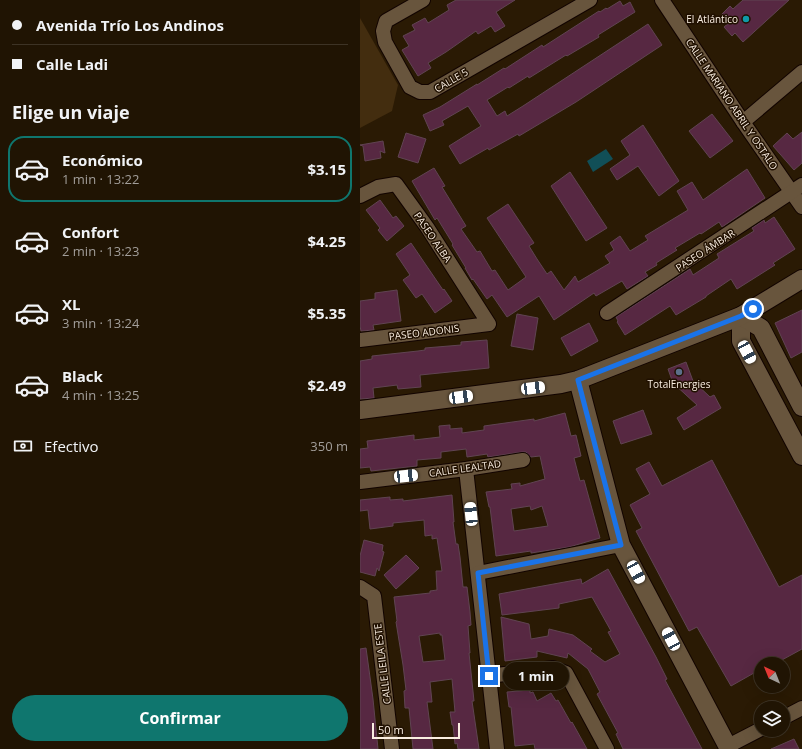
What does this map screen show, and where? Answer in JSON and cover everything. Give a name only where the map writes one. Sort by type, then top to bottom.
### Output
[{"type":"street","name":"CALLE 5","points":[[423,0],[386,21],[383,31],[385,42],[410,87],[420,92],[430,92],[590,0]]},
{"type":"street","name":"CALLE MARIANO ABRIL Y OSTALO","points":[[662,0],[744,122],[797,189],[802,207]]},
{"type":"street","points":[[744,122],[802,72]]},
{"type":"street","name":"PASEO ALBA","points":[[360,196],[378,187],[396,184],[427,227],[488,324]]},
{"type":"street","name":"PASEO ÁMBAR","points":[[607,313],[797,189]]},
{"type":"street","points":[[360,410],[561,384],[578,380],[741,316],[802,279]]},
{"type":"street","points":[[741,316],[761,328],[802,407]]},
{"type":"street","points":[[741,316],[741,341],[802,456]]},
{"type":"street","name":"PASEO ADONIS","points":[[360,340],[488,324]]},
{"type":"street","points":[[578,380],[621,545],[728,748],[754,733]]},
{"type":"street","name":"CALLE LEALTAD","points":[[360,482],[466,469],[523,460]]},
{"type":"street","points":[[466,469],[497,749]]},
{"type":"street","points":[[478,573],[621,545]]},
{"type":"street","name":"CALLE LEILA ESTE","points":[[360,587],[374,596],[392,749]]},
{"type":"street","points":[[489,676],[553,668],[566,673],[607,749]]},
{"type":"street","points":[[790,714],[802,708]]},
{"type":"shaded area","points":[[360,18],[398,85],[392,111],[360,128]]},
{"type":"water","points":[[606,149],[613,159],[593,172],[587,161]]},
{"type":"building","points":[[456,0],[515,0],[496,12],[505,26],[495,32],[491,26],[478,34],[476,31],[428,63],[431,68],[418,76],[402,50],[409,46],[403,36],[415,30],[412,25],[425,18],[428,23],[449,10],[447,5]]},
{"type":"building","name":"El Atlántico","points":[[743,0],[789,0],[743,42],[735,33],[732,36],[724,27],[729,23],[721,15],[730,6],[733,9]]},
{"type":"building","points":[[620,1],[623,6],[630,2],[635,12],[598,35],[599,37],[529,78],[528,76],[487,100],[497,116],[505,111],[507,116],[648,24],[662,45],[576,102],[519,136],[518,134],[489,150],[488,148],[460,164],[449,146],[481,126],[468,106],[442,121],[444,125],[430,131],[423,115],[440,107],[504,68],[505,69],[542,45],[543,47],[599,11],[600,12],[606,8],[607,9]]},
{"type":"building","points":[[712,114],[733,141],[710,158],[689,131]]},
{"type":"building","points":[[643,125],[679,181],[659,196],[638,166],[617,180],[610,169],[630,155],[621,141]]},
{"type":"building","points":[[802,132],[802,163],[794,170],[773,146],[787,133],[793,139]]},
{"type":"building","points":[[406,133],[426,139],[418,163],[398,157]]},
{"type":"building","points":[[383,141],[385,153],[380,151],[381,158],[365,161],[363,146],[360,145]]},
{"type":"building","points":[[434,168],[445,186],[442,187],[466,226],[461,229],[477,252],[480,251],[492,271],[495,270],[508,290],[526,277],[487,218],[508,204],[534,243],[529,246],[537,259],[547,274],[551,271],[564,290],[575,276],[578,282],[610,263],[605,256],[614,250],[610,243],[620,236],[630,251],[648,240],[645,236],[688,210],[677,191],[692,182],[703,200],[747,169],[765,198],[722,227],[719,222],[675,248],[677,250],[645,272],[648,276],[627,289],[622,281],[596,296],[594,293],[554,320],[539,296],[507,317],[492,295],[487,299],[473,279],[472,280],[452,245],[453,244],[437,218],[435,220],[412,181]]},
{"type":"building","points":[[570,172],[607,228],[586,241],[551,186]]},
{"type":"building","points":[[380,200],[393,218],[396,216],[404,226],[387,241],[378,230],[380,228],[366,210]]},
{"type":"building","points":[[774,217],[795,249],[773,263],[775,265],[737,289],[731,279],[706,297],[676,315],[670,306],[625,335],[617,322],[616,317],[690,269],[693,275],[719,258],[717,254],[754,231],[752,228],[764,220],[765,223]]},
{"type":"building","points":[[411,243],[452,301],[435,313],[422,294],[416,298],[403,280],[410,275],[396,254]]},
{"type":"building","points":[[397,290],[401,321],[373,325],[374,330],[361,331],[360,301],[375,299],[375,293]]},
{"type":"building","points":[[802,310],[802,352],[791,358],[775,323]]},
{"type":"building","points":[[517,314],[538,318],[533,350],[511,346]]},
{"type":"building","points":[[589,323],[598,341],[571,356],[561,338]]},
{"type":"building","points":[[487,340],[489,368],[420,375],[421,387],[398,389],[397,385],[373,388],[374,398],[360,399],[360,361],[372,359],[372,356],[425,350],[425,348],[461,345],[461,342]]},
{"type":"building","points":[[686,362],[693,381],[710,397],[714,395],[721,408],[684,430],[677,418],[697,405],[673,383],[668,369]]},
{"type":"building","points":[[643,410],[652,434],[621,444],[613,421]]},
{"type":"building","points":[[565,413],[571,436],[576,435],[581,456],[574,458],[580,481],[584,480],[600,538],[569,547],[531,553],[531,551],[496,556],[490,507],[486,492],[512,489],[511,484],[520,483],[520,486],[545,479],[540,456],[531,457],[526,452],[522,452],[488,457],[487,454],[467,457],[466,449],[441,452],[441,458],[417,460],[417,466],[371,471],[370,467],[360,468],[360,449],[368,448],[367,441],[414,435],[414,440],[440,437],[439,426],[450,425],[450,429],[462,428],[462,433],[484,430],[484,426],[534,419],[534,421]],"holes":[[[530,506],[531,510],[542,506],[548,526],[514,531],[511,509]]]},
{"type":"building","points":[[712,460],[779,587],[802,575],[802,649],[787,657],[754,657],[754,673],[731,686],[697,627],[689,631],[636,531],[642,528],[630,505],[650,494],[636,469],[649,462],[662,486]]},
{"type":"building","points":[[452,495],[453,522],[456,544],[458,544],[463,587],[467,587],[470,612],[471,625],[468,626],[474,701],[472,701],[479,749],[458,749],[457,743],[455,744],[450,712],[455,712],[452,679],[430,682],[432,702],[427,702],[433,749],[413,749],[409,708],[405,708],[404,691],[406,690],[396,622],[394,597],[430,593],[430,591],[437,590],[436,571],[442,571],[437,538],[432,539],[432,535],[425,536],[424,520],[393,523],[393,526],[370,529],[368,510],[360,511],[360,500],[390,497],[390,500],[403,499],[403,501]],"holes":[[[440,633],[440,635],[442,635],[445,660],[423,662],[419,636]]]},
{"type":"building","points":[[364,540],[383,545],[382,551],[384,552],[379,571],[377,568],[375,576],[360,572],[360,556]]},
{"type":"building","points":[[406,555],[419,568],[396,589],[384,575]]},
{"type":"building","points":[[608,569],[656,657],[667,679],[665,680],[702,749],[623,749],[616,734],[618,733],[597,694],[600,692],[588,669],[568,653],[567,658],[537,651],[537,657],[505,661],[501,617],[529,624],[531,639],[548,636],[549,629],[573,635],[592,649],[590,651],[605,662],[620,654],[608,632],[611,631],[592,597],[559,604],[559,608],[502,615],[499,594],[581,579],[582,584]]},
{"type":"building","points":[[366,648],[378,749],[360,749],[360,649]]},
{"type":"building","points":[[530,690],[530,693],[533,692],[537,701],[551,693],[556,701],[558,700],[587,749],[535,749],[534,744],[515,746],[511,707],[509,707],[507,692]]},
{"type":"building","points":[[794,739],[799,749],[771,749]]},
{"type":"place","name":"El Atlántico","points":[[746,19]]},
{"type":"place","name":"TotalEnergies","points":[[679,372]]},
{"type":"route","points":[[489,676],[478,573],[621,545],[578,380],[741,316],[753,309]]}]
